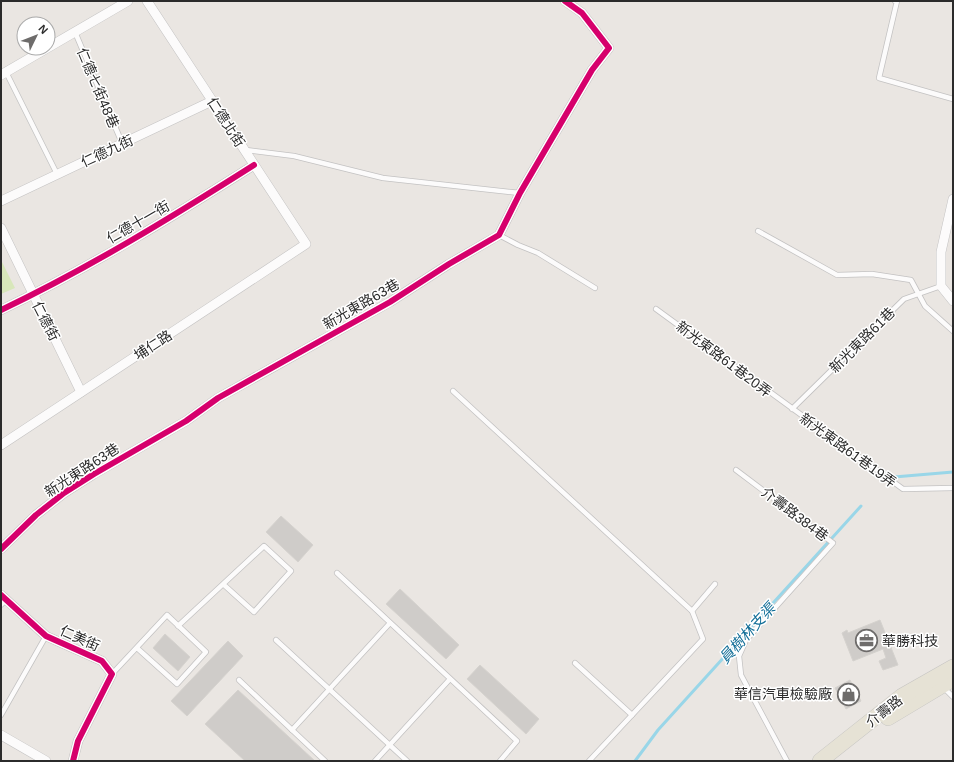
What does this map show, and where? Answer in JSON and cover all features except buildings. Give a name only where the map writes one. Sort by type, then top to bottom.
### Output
[{"type":"main road","name":"介壽路","points":[[835,761],[891,715],[943,681],[953,667]]},
{"type":"main road","name":"介壽路","points":[[820,761],[902,696],[943,681]]},
{"type":"street","points":[[4,74],[128,1]]},
{"type":"street","name":"仁德北街","points":[[147,1],[306,244]]},
{"type":"street","points":[[499,235],[520,193],[592,70],[609,48],[582,13],[565,1]]},
{"type":"street","name":"仁德九街","points":[[1,201],[212,101]]},
{"type":"street","name":"仁德十一街","points":[[1,310],[32,295],[147,232],[254,165]]},
{"type":"street","points":[[953,199],[941,252],[941,286],[953,301]]},
{"type":"street","name":"仁德街","points":[[1,228],[32,295],[81,392]]},
{"type":"street","name":"新光東路63巷","points":[[1,549],[48,506],[94,474],[186,421],[218,398],[390,302],[455,260],[499,235]]},
{"type":"street","name":"埔仁路","points":[[1,445],[306,244]]},
{"type":"street","name":"仁美街","points":[[3,600],[46,636],[102,661],[112,674]]},
{"type":"street","points":[[73,761],[78,742],[112,674]]},
{"type":"street","points":[[1,735],[46,761]]},
{"type":"lane","points":[[895,1],[897,1],[879,78],[953,99]]},
{"type":"lane","name":"仁德七街48巷","points":[[75,32],[122,143]]},
{"type":"lane","points":[[4,74],[57,174]]},
{"type":"lane","points":[[244,150],[294,156],[383,178],[520,193]]},
{"type":"lane","points":[[758,231],[837,276],[872,274],[911,280],[925,306],[953,331]]},
{"type":"lane","points":[[499,235],[538,253],[595,288]]},
{"type":"lane","name":"新光東路61巷","points":[[792,409],[904,299],[941,286]]},
{"type":"lane","name":"新光東路61巷20弄","points":[[656,309],[792,409]]},
{"type":"lane","points":[[453,391],[692,611],[703,639],[589,761]]},
{"type":"lane","name":"新光東路61巷19弄","points":[[792,409],[903,489],[953,488]]},
{"type":"lane","name":"介壽路384巷","points":[[736,470],[834,543],[746,640],[739,656],[741,675],[787,761]]},
{"type":"lane","points":[[178,626],[218,588],[264,546],[291,571],[254,612],[223,584]]},
{"type":"lane","points":[[337,573],[517,742],[500,761]]},
{"type":"lane","points":[[692,611],[715,584]]},
{"type":"lane","points":[[112,674],[167,615],[206,652],[177,684],[137,648]]},
{"type":"lane","points":[[292,730],[390,623]]},
{"type":"lane","points":[[1,715],[46,636]]},
{"type":"lane","points":[[276,640],[407,761]]},
{"type":"lane","points":[[575,663],[632,715]]},
{"type":"lane","points":[[375,761],[450,679]]},
{"type":"lane","points":[[240,680],[325,761]]},
{"type":"lane","points":[[943,681],[953,697]]},
{"type":"green space","points":[[1,260],[15,288],[1,294]]},
{"type":"waterway","name":"員樹林支渠","points":[[894,477],[953,472]]},
{"type":"waterway","name":"員樹林支渠","points":[[635,761],[658,730],[861,506]]},
{"type":"cycle path","points":[[1,549],[36,515],[64,493],[94,474],[186,421],[218,398],[390,302],[449,264],[499,235],[520,193],[592,70],[609,48],[582,13],[565,1]]},
{"type":"cycle path","points":[[1,310],[66,277],[130,241],[254,165]]},
{"type":"cycle path","points":[[1,595],[46,636],[102,661],[112,674],[78,741],[73,761]]},
{"type":"place","name":"華勝科技","points":[[867,641]]},
{"type":"place","name":"華信汽車檢驗廠","points":[[848,694]]}]
